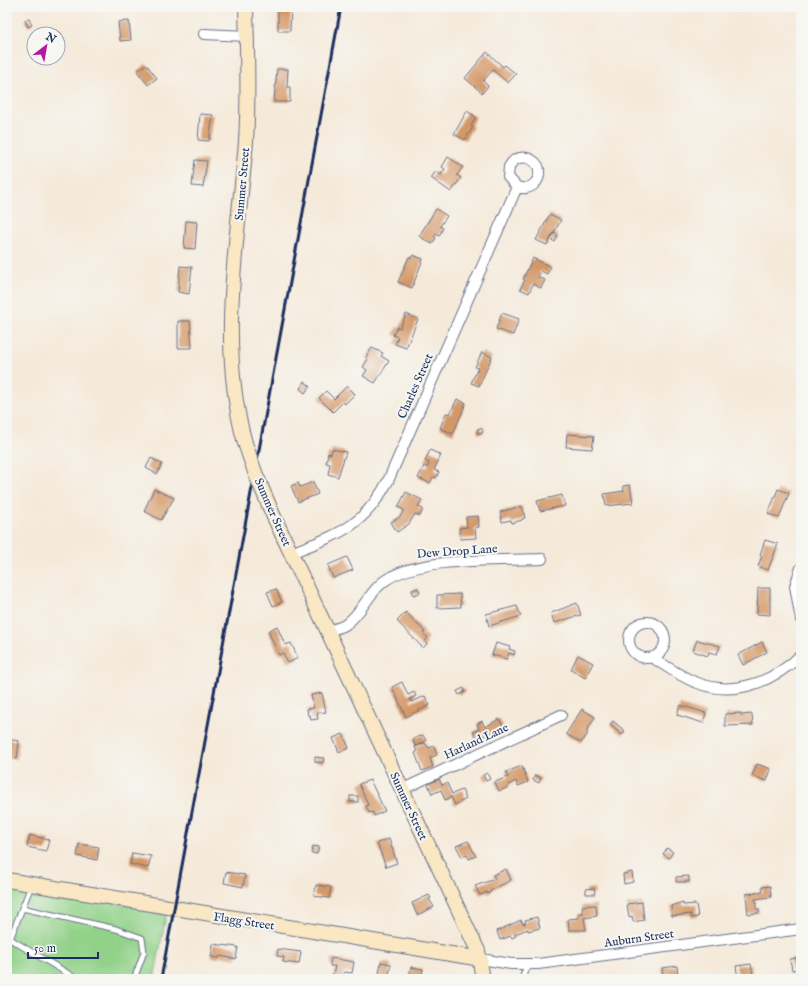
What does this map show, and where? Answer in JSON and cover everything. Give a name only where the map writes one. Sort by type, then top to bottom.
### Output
[{"type":"main road","name":"Summer Street","points":[[246,7],[246,140],[232,290],[230,329],[233,380],[245,442],[256,474],[274,517],[481,959],[483,979]]},
{"type":"main road","name":"Flagg Street","points":[[7,880],[481,959]]},
{"type":"street","points":[[204,34],[246,36]]},
{"type":"street","name":"Charles Street","points":[[291,553],[336,535],[351,526],[368,512],[378,499],[396,464],[517,187]]},
{"type":"street","name":"Dew Drop Lane","points":[[327,631],[343,626],[355,617],[383,582],[399,572],[419,565],[542,559]]},
{"type":"street","points":[[801,568],[795,586],[801,620]]},
{"type":"street","points":[[652,658],[695,682],[719,689],[746,688],[772,677],[801,655]]},
{"type":"street","name":"Harland Lane","points":[[401,790],[561,715]]},
{"type":"street","name":"Auburn Street","points":[[481,959],[526,965],[561,962],[801,929]]},
{"type":"lane","points":[[32,885],[10,939],[77,979]]},
{"type":"lane","points":[[22,908],[116,929],[142,938],[144,952],[134,979]]},
{"type":"lane","points":[[522,979],[526,965]]},
{"type":"green space","points":[[7,885],[167,911],[154,979],[7,979]]},
{"type":"building","points":[[278,7],[291,7],[290,31],[278,31]]},
{"type":"building","points":[[29,19],[32,25],[28,26],[25,20]]},
{"type":"building","points":[[129,21],[131,40],[120,41],[118,22]]},
{"type":"building","points":[[487,52],[503,67],[505,65],[516,74],[508,83],[493,70],[483,81],[488,86],[482,93],[465,78]]},
{"type":"building","points":[[146,64],[157,78],[148,85],[137,71]]},
{"type":"building","points":[[277,69],[288,69],[287,87],[290,87],[290,102],[274,102]]},
{"type":"building","points":[[467,111],[476,117],[471,126],[473,127],[465,140],[454,134]]},
{"type":"building","points":[[200,114],[213,115],[209,141],[198,140]]},
{"type":"building","points":[[448,157],[463,167],[457,175],[461,178],[451,192],[431,178],[436,171],[441,175],[445,169],[442,167]]},
{"type":"building","points":[[195,160],[207,161],[203,187],[192,186]]},
{"type":"building","points":[[436,209],[447,216],[440,226],[443,228],[439,236],[436,234],[434,237],[436,238],[432,244],[419,236]]},
{"type":"building","points":[[550,214],[561,220],[547,245],[536,240]]},
{"type":"building","points":[[186,221],[197,222],[195,249],[184,248]]},
{"type":"building","points":[[554,233],[558,235],[555,242],[550,239]]},
{"type":"building","points":[[413,255],[423,259],[412,288],[398,282],[409,257],[411,258]]},
{"type":"building","points":[[533,258],[551,267],[547,274],[541,271],[538,277],[545,280],[541,288],[533,284],[529,293],[520,289]]},
{"type":"building","points":[[180,266],[192,267],[189,294],[178,292]]},
{"type":"building","points":[[502,313],[519,319],[513,335],[496,329]]},
{"type":"building","points":[[406,314],[418,319],[406,348],[395,344],[398,337],[393,335],[397,327],[400,328]]},
{"type":"building","points":[[178,321],[190,321],[192,348],[178,348]]},
{"type":"building","points":[[372,348],[383,353],[381,356],[389,361],[375,383],[363,376],[367,370],[363,367],[368,359],[366,357]]},
{"type":"building","points":[[482,352],[492,357],[479,386],[471,383],[478,368],[475,367]]},
{"type":"building","points":[[304,381],[310,386],[305,393],[300,389]]},
{"type":"building","points":[[347,386],[355,394],[345,404],[343,402],[333,412],[319,398],[326,391],[334,399]]},
{"type":"building","points":[[457,399],[466,403],[453,434],[440,428],[446,413],[450,414]]},
{"type":"building","points":[[480,428],[483,431],[480,434],[477,431]]},
{"type":"building","points":[[567,434],[594,436],[592,449],[566,447]]},
{"type":"building","points":[[332,449],[346,452],[338,477],[328,474],[330,464],[326,463],[328,453],[331,454]]},
{"type":"building","points":[[430,450],[441,455],[434,470],[439,472],[436,478],[433,477],[430,483],[418,478],[424,466],[427,468],[429,463],[425,461]]},
{"type":"building","points":[[151,458],[162,464],[157,474],[146,468]]},
{"type":"building","points":[[313,482],[318,494],[298,502],[291,486],[298,483],[300,487]]},
{"type":"building","points":[[630,485],[633,503],[606,506],[604,494],[624,491],[623,486]]},
{"type":"building","points":[[154,489],[174,498],[161,520],[144,511]]},
{"type":"building","points":[[778,489],[789,493],[779,518],[768,514]]},
{"type":"building","points":[[406,492],[422,500],[418,507],[423,509],[420,516],[415,514],[409,524],[397,532],[391,522],[400,517],[404,510],[398,507]]},
{"type":"building","points":[[562,495],[565,506],[540,511],[537,501]]},
{"type":"building","points":[[522,506],[525,518],[512,523],[511,520],[502,522],[500,512]]},
{"type":"building","points":[[478,516],[479,527],[475,528],[476,538],[460,539],[459,528],[467,527],[466,517]]},
{"type":"building","points":[[765,540],[778,544],[768,570],[758,566],[762,556],[760,555]]},
{"type":"building","points":[[347,557],[353,570],[333,578],[328,565]]},
{"type":"building","points":[[418,588],[420,593],[413,595],[412,590]]},
{"type":"building","points":[[758,588],[770,588],[770,615],[757,614]]},
{"type":"building","points":[[276,589],[282,602],[273,606],[267,592]]},
{"type":"building","points":[[460,594],[461,607],[437,608],[437,595]]},
{"type":"building","points":[[577,603],[581,615],[554,623],[551,613]]},
{"type":"building","points":[[517,606],[521,616],[489,626],[486,614]]},
{"type":"building","points":[[406,612],[425,632],[423,633],[428,638],[425,641],[427,644],[423,648],[397,621]]},
{"type":"building","points":[[277,626],[285,645],[291,643],[298,658],[288,663],[283,653],[279,655],[268,631]]},
{"type":"building","points":[[697,640],[720,646],[717,654],[709,652],[708,656],[693,651]]},
{"type":"building","points":[[762,642],[767,652],[743,665],[738,655]]},
{"type":"building","points":[[496,643],[510,647],[509,649],[515,651],[514,655],[509,653],[507,659],[492,655]]},
{"type":"building","points":[[578,655],[593,663],[585,678],[571,669]]},
{"type":"building","points":[[402,682],[408,695],[414,692],[416,696],[410,699],[412,702],[425,696],[430,705],[406,717],[392,687]]},
{"type":"building","points":[[464,688],[465,692],[459,695],[457,691]]},
{"type":"building","points":[[322,693],[326,712],[317,713],[318,719],[311,720],[310,715],[308,716],[307,709],[314,708],[311,695]]},
{"type":"building","points":[[680,705],[706,713],[703,723],[677,715]]},
{"type":"building","points":[[582,709],[595,717],[587,730],[587,735],[581,743],[566,734]]},
{"type":"building","points":[[741,713],[741,715],[752,714],[753,725],[725,726],[725,714]]},
{"type":"building","points":[[499,719],[504,727],[477,739],[473,732],[479,729],[477,724],[482,721],[485,727]]},
{"type":"building","points":[[613,721],[625,731],[622,735],[610,725]]},
{"type":"building","points":[[343,734],[349,748],[339,752],[333,738]]},
{"type":"building","points":[[423,735],[426,741],[415,746],[413,739]]},
{"type":"building","points":[[7,739],[19,741],[17,759],[7,758]]},
{"type":"building","points":[[425,743],[429,748],[434,746],[437,755],[430,758],[433,767],[422,771],[415,753],[417,752],[415,747]]},
{"type":"building","points":[[315,757],[324,758],[323,763],[315,762]]},
{"type":"building","points":[[757,764],[771,769],[767,781],[752,776]]},
{"type":"building","points":[[522,766],[528,782],[518,786],[516,781],[508,785],[509,787],[499,791],[495,782],[508,777],[506,772]]},
{"type":"building","points":[[487,773],[490,779],[486,781],[483,775]]},
{"type":"building","points":[[535,775],[541,778],[539,783],[533,780]]},
{"type":"building","points":[[439,779],[442,785],[447,783],[452,794],[462,790],[466,799],[455,805],[451,797],[445,800],[441,790],[432,794],[428,784]]},
{"type":"building","points":[[370,780],[385,811],[374,816],[373,812],[369,813],[366,806],[368,805],[359,784]]},
{"type":"building","points":[[350,796],[358,796],[358,802],[350,802]]},
{"type":"building","points":[[30,835],[49,840],[46,851],[27,847]]},
{"type":"building","points":[[389,839],[397,863],[386,867],[377,843]]},
{"type":"building","points":[[468,841],[476,856],[469,859],[467,855],[462,857],[456,846]]},
{"type":"building","points":[[79,844],[99,847],[97,860],[77,856]]},
{"type":"building","points":[[313,846],[319,847],[317,854],[311,853]]},
{"type":"building","points":[[667,848],[673,852],[669,858],[663,854]]},
{"type":"building","points":[[132,853],[151,856],[148,868],[130,864]]},
{"type":"building","points":[[506,869],[511,880],[490,891],[491,892],[488,894],[487,892],[480,895],[475,886],[495,879],[493,875]]},
{"type":"building","points":[[226,872],[245,875],[243,887],[224,883]]},
{"type":"building","points":[[632,872],[633,882],[624,884],[623,874]]},
{"type":"building","points":[[689,876],[689,882],[676,882],[676,877]]},
{"type":"building","points":[[316,885],[331,887],[329,898],[314,896]]},
{"type":"building","points":[[770,886],[771,897],[755,899],[757,904],[756,909],[759,909],[759,913],[748,914],[746,894],[763,892],[762,887]]},
{"type":"building","points":[[594,888],[595,894],[586,894],[586,889]]},
{"type":"building","points":[[429,895],[431,898],[429,899],[434,907],[417,915],[412,903]]},
{"type":"building","points":[[642,902],[644,920],[633,922],[632,916],[629,917],[627,904]]},
{"type":"building","points":[[683,902],[683,905],[696,904],[698,917],[691,918],[691,914],[672,916],[671,906]]},
{"type":"building","points":[[596,905],[597,916],[584,918],[586,930],[569,930],[568,919],[579,918],[578,914],[583,913],[582,906]]},
{"type":"building","points":[[537,917],[540,928],[528,931],[528,929],[515,934],[516,936],[512,938],[511,936],[500,940],[497,931],[521,920],[523,924],[526,923],[525,920]]},
{"type":"building","points":[[213,944],[238,947],[236,959],[220,956],[219,958],[211,957]]},
{"type":"building","points":[[278,949],[301,952],[299,964],[283,962],[284,957],[277,956]]},
{"type":"building","points":[[801,957],[801,969],[792,970],[790,959]]},
{"type":"building","points":[[331,958],[354,962],[352,973],[344,972],[343,979],[332,979],[335,966],[330,966]]},
{"type":"building","points":[[381,962],[391,964],[388,979],[378,979]]},
{"type":"building","points":[[751,964],[753,975],[738,978],[736,966]]},
{"type":"building","points":[[677,966],[678,979],[663,979],[662,968]]},
{"type":"building","points":[[411,967],[423,969],[421,979],[409,979]]},
{"type":"railway","points":[[161,979],[341,7]]}]
